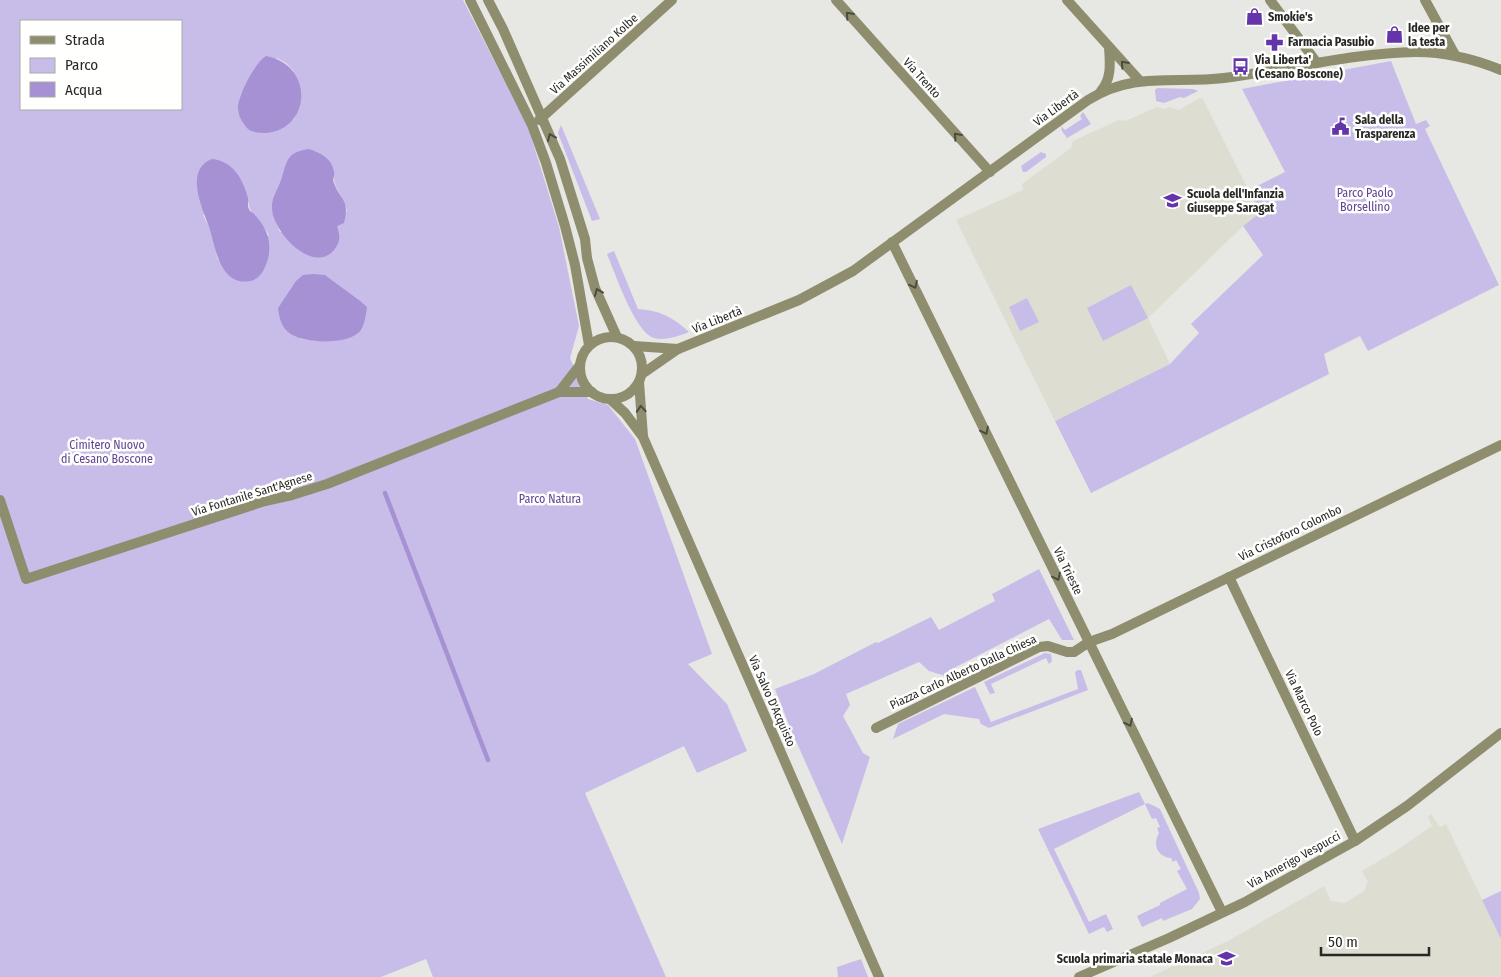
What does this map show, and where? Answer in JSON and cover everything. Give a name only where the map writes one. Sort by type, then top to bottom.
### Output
[{"type":"street","points":[[470,0],[532,125],[546,163],[575,265],[590,345]]},
{"type":"street","points":[[488,0],[504,29],[560,159],[586,239],[587,258],[595,288],[617,337]]},
{"type":"street","name":"Via Massimiliano Kolbe","points":[[532,125],[672,0]]},
{"type":"street","name":"Via Trento","points":[[836,0],[990,172]]},
{"type":"street","points":[[1067,0],[1140,81]]},
{"type":"street","points":[[1270,0],[1278,5],[1317,63]]},
{"type":"street","points":[[1425,0],[1455,54]]},
{"type":"street","points":[[1099,93],[1107,84],[1110,74],[1109,47]]},
{"type":"street","name":"Via Libertà","points":[[678,349],[774,310],[833,283],[866,262],[1099,93],[1112,87],[1140,81],[1224,78],[1317,63],[1415,52],[1455,54],[1501,70]]},
{"type":"street","name":"Via Trieste","points":[[892,242],[1222,912]]},
{"type":"street","points":[[560,392],[580,365],[585,351],[590,345],[607,337],[617,337],[629,342],[634,346],[642,359],[643,437]]},
{"type":"street","points":[[634,346],[678,349]]},
{"type":"street","points":[[580,365],[581,375],[585,384],[592,392],[600,397],[619,398],[627,395],[641,378],[678,349]]},
{"type":"street","points":[[560,392],[592,392]]},
{"type":"street","name":"Via Fontanile Sant'Agnese","points":[[0,500],[26,579],[265,501],[292,495],[343,478],[560,392]]},
{"type":"street","points":[[610,399],[625,413],[643,437]]},
{"type":"street","name":"Via Salvo D'Acquisto","points":[[643,437],[880,976]]},
{"type":"street","name":"Via Cristoforo Colombo","points":[[1089,642],[1112,634],[1501,445]]},
{"type":"street","name":"Via Marco Polo","points":[[1229,577],[1356,841]]},
{"type":"street","name":"Piazza Carlo Alberto Dalla Chiesa","points":[[876,728],[1039,647],[1048,646],[1067,652],[1074,652],[1089,642]]},
{"type":"street","name":"Via Amerigo Vespucci","points":[[1079,977],[1245,902],[1356,841],[1407,806],[1501,732]]},
{"type":"shaded area","points":[[1200,98],[1203,99],[1260,213],[1243,226],[1148,318],[1170,364],[1055,421],[956,220],[1023,190],[1022,184],[1071,148],[1073,141],[1119,120],[1126,121],[1157,107],[1165,109],[1170,107],[1179,110]]},
{"type":"shaded area","points":[[1431,814],[1440,827],[1446,824],[1501,939],[1501,977],[1150,977],[1228,941],[1324,886],[1331,901],[1345,903],[1364,891],[1368,882],[1362,871],[1432,826],[1428,817]]},
{"type":"green space","points":[[0,0],[463,0],[528,127],[559,227],[579,326],[570,358],[588,399],[608,405],[635,439],[712,654],[688,664],[727,704],[747,751],[697,773],[684,746],[585,793],[666,977],[433,977],[426,959],[381,977],[0,977]],"holes":[[[277,58],[293,70],[300,106],[294,119],[263,133],[238,112],[239,103],[241,94],[250,80]],[[334,172],[336,187],[347,211],[337,225],[280,232],[272,208],[279,185]],[[249,201],[250,210],[269,235],[218,260],[209,227],[203,215]],[[303,275],[325,275],[359,300],[337,340],[301,339],[278,308]]]},
{"type":"green space","name":"Parco Paolo Borsellino","points":[[1391,61],[1416,124],[1426,120],[1430,126],[1425,129],[1499,285],[1368,351],[1360,336],[1324,354],[1329,374],[1091,493],[1055,421],[1170,364],[1199,333],[1191,324],[1263,255],[1243,226],[1260,213],[1249,190],[1285,172],[1242,89]]},
{"type":"green space","points":[[1157,88],[1193,89],[1198,91],[1184,98],[1180,97],[1164,103],[1156,101],[1155,90]]},
{"type":"green space","points":[[1083,112],[1091,124],[1067,138],[1061,126],[1065,130],[1082,119],[1080,116]]},
{"type":"green space","points":[[561,125],[600,219],[592,221],[558,133]]},
{"type":"green space","points":[[1041,152],[1046,154],[1046,157],[1026,172],[1023,172],[1021,166]]},
{"type":"green space","points":[[614,251],[638,309],[665,315],[689,332],[663,339],[654,338],[647,333],[633,314],[615,274],[607,254]]},
{"type":"green space","points":[[1131,285],[1148,318],[1103,341],[1087,308]]},
{"type":"green space","points":[[1027,298],[1039,322],[1020,331],[1009,307]]},
{"type":"green space","points":[[1039,569],[1074,640],[1062,640],[1049,619],[952,669],[955,679],[929,671],[919,662],[846,694],[850,705],[843,716],[863,753],[870,757],[842,844],[791,730],[775,689],[814,674],[876,642],[878,643],[931,617],[939,630],[995,601],[992,594]]},
{"type":"green space","points":[[1045,653],[1051,654],[1052,661],[1049,664],[1046,658],[991,684],[995,693],[990,694],[984,682]]},
{"type":"green space","points":[[1081,670],[1088,690],[989,728],[981,724],[979,719],[944,714],[893,739],[898,724],[975,687],[991,722],[1078,689],[1075,672]]},
{"type":"green space","points":[[1139,792],[1145,804],[1054,849],[1089,922],[1106,914],[1113,929],[1107,932],[1104,927],[1089,934],[1038,829]]},
{"type":"green space","points":[[1148,803],[1160,809],[1199,893],[1200,899],[1192,909],[1163,921],[1162,918],[1142,927],[1137,916],[1187,889],[1177,871],[1181,869],[1176,860],[1173,862],[1171,858],[1160,853],[1156,846],[1159,833],[1157,828],[1160,827],[1156,818],[1152,819],[1145,804]]},
{"type":"green space","points":[[1501,891],[1501,939],[1482,900]]},
{"type":"green space","points":[[861,959],[868,977],[838,977],[837,967]]},
{"type":"water","points":[[266,56],[281,61],[292,71],[299,83],[301,96],[299,109],[292,120],[281,129],[259,133],[248,129],[244,124],[239,115],[238,105],[249,78],[257,65]]},
{"type":"water","points":[[309,149],[321,154],[331,163],[334,172],[333,182],[344,201],[346,209],[344,223],[337,226],[338,244],[334,250],[325,256],[316,257],[305,254],[287,239],[279,229],[272,209],[274,197],[289,158],[296,153]]},
{"type":"water","points":[[212,159],[226,163],[236,172],[246,191],[249,210],[262,224],[267,235],[269,241],[268,259],[262,273],[254,280],[240,281],[232,278],[225,272],[220,263],[197,190],[199,171],[204,164]]},
{"type":"water","points":[[303,275],[325,275],[367,307],[361,330],[355,335],[336,341],[314,341],[295,336],[284,327],[278,308],[296,281]]},
{"type":"waterway","points":[[385,493],[488,760]]},
{"type":"place","name":"Smokie's","points":[[1254,17]]},
{"type":"place","name":"Idee per la testa","points":[[1394,35]]},
{"type":"place","name":"Farmacia Pasubio","points":[[1274,42]]},
{"type":"place","name":"Via Liberta' (Cesano Boscone)","points":[[1241,67]]},
{"type":"place","name":"Sala della Trasparenza","points":[[1341,127]]},
{"type":"place","name":"Scuola dell'Infanzia Giuseppe Saragat","points":[[1173,201]]},
{"type":"place","name":"Scuola primaria statale Monaca","points":[[1227,959]]},
{"type":"park label","name":"Cimitero Nuovo di Cesano Boscone","points":[[107,452]]},
{"type":"park label","name":"Parco Natura","points":[[550,499]]}]
